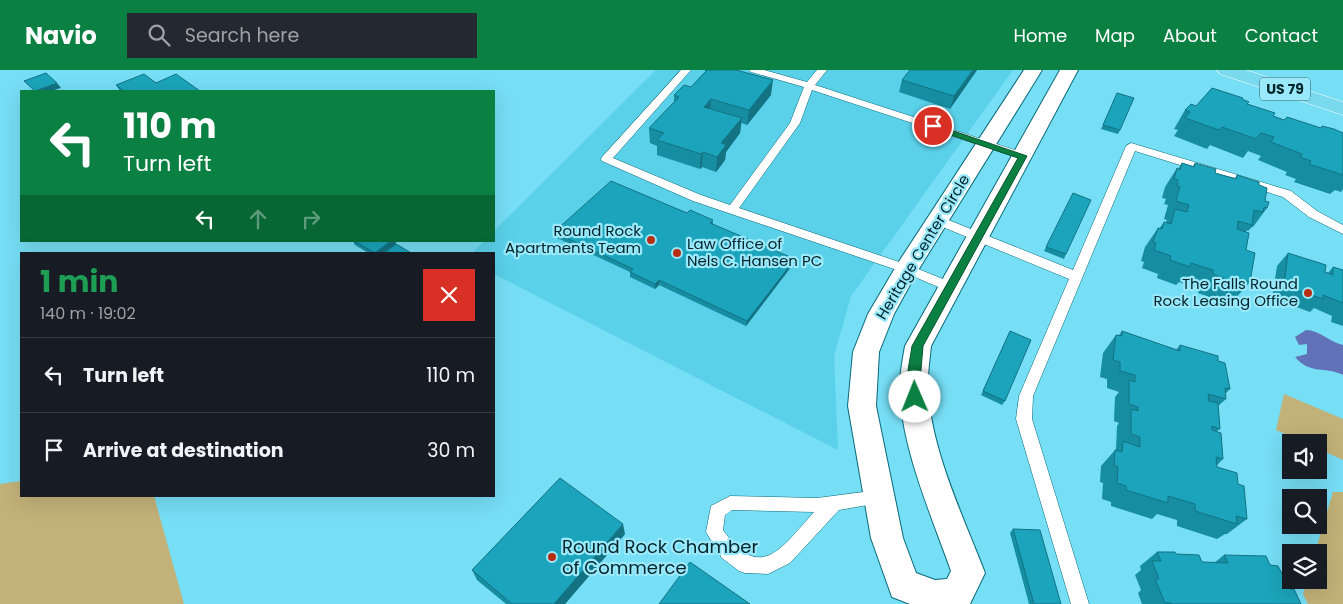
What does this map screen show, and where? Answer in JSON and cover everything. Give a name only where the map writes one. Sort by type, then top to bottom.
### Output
[{"type":"highway","name":"US 79","points":[[1227,70],[1343,109]]},
{"type":"street","name":"Heritage Center Circle","points":[[1033,70],[907,269],[881,314],[866,352],[862,406],[887,538],[904,585],[935,597],[958,594],[968,573],[935,484],[918,429],[914,381],[918,346],[1069,70]]},
{"type":"lane","points":[[686,70],[606,159],[696,198],[907,269],[950,287]]},
{"type":"lane","points":[[754,70],[809,86],[1023,156]]},
{"type":"lane","points":[[732,210],[795,123],[809,86],[822,70]]},
{"type":"lane","points":[[1080,604],[1024,419],[1026,396],[1131,146],[1287,194],[1313,214],[1343,230]]},
{"type":"lane","points":[[937,220],[1077,277]]},
{"type":"lane","points":[[834,502],[784,557],[768,566],[745,565],[728,552],[714,532],[717,511],[730,503],[818,504],[834,502],[880,497]]},
{"type":"shaded area","points":[[656,70],[1013,70],[851,296],[834,356],[838,450],[495,275],[495,252],[473,252],[483,242],[495,242],[495,230]]},
{"type":"shaded area","points":[[1306,330],[1315,332],[1343,345],[1343,375],[1306,366],[1295,357],[1307,354],[1307,344],[1299,345],[1295,337]]},
{"type":"shaded area","points":[[1284,394],[1343,419],[1343,460],[1327,453],[1327,434],[1285,434],[1276,430]]},
{"type":"shaded area","points":[[20,481],[20,497],[154,497],[184,604],[0,604],[0,484]]},
{"type":"shaded area","points":[[1333,492],[1343,492],[1343,604],[1308,604],[1303,594],[1304,589],[1327,589],[1327,544],[1317,544],[1320,534],[1327,534],[1327,512]]},
{"type":"building","points":[[707,70],[736,70],[773,80],[749,110],[711,99],[704,107],[742,118],[721,143],[726,145],[717,157],[657,140],[664,133],[649,128],[679,97],[674,95],[684,85],[691,87]]},
{"type":"building","points":[[910,70],[973,70],[954,96],[902,80]]},
{"type":"building","points":[[46,73],[57,83],[34,90],[24,81]]},
{"type":"building","points":[[144,74],[156,83],[176,74],[199,90],[123,90],[116,85]]},
{"type":"building","points":[[1212,88],[1243,98],[1249,102],[1247,104],[1275,113],[1273,116],[1284,120],[1287,117],[1343,133],[1343,175],[1309,164],[1311,161],[1300,157],[1302,154],[1271,142],[1274,137],[1261,133],[1256,139],[1222,127],[1219,130],[1185,118],[1190,112],[1185,110],[1191,104],[1196,106]]},
{"type":"building","points":[[1117,93],[1134,98],[1120,130],[1103,125]]},
{"type":"building","points":[[1182,163],[1194,167],[1195,163],[1216,169],[1215,173],[1236,179],[1237,175],[1259,182],[1259,185],[1267,188],[1265,201],[1269,202],[1267,208],[1264,207],[1263,212],[1254,210],[1252,225],[1238,221],[1237,229],[1249,233],[1246,250],[1255,253],[1250,282],[1234,277],[1233,282],[1213,274],[1213,270],[1191,263],[1190,267],[1170,260],[1171,256],[1154,250],[1156,243],[1153,242],[1158,228],[1162,229],[1164,222],[1171,224],[1175,209],[1187,212],[1189,205],[1176,201],[1180,187],[1177,186],[1178,180],[1174,179],[1177,168],[1180,170]]},
{"type":"building","points":[[611,181],[687,213],[690,210],[713,220],[710,223],[795,259],[747,321],[659,280],[655,284],[630,272],[633,269],[554,232]]},
{"type":"building","points":[[1073,193],[1091,200],[1066,254],[1046,247]]},
{"type":"building","points":[[356,242],[390,242],[376,252]]},
{"type":"building","points":[[396,244],[410,252],[386,252]]},
{"type":"building","points":[[1288,253],[1326,265],[1325,272],[1333,275],[1333,267],[1343,270],[1343,303],[1323,295],[1323,299],[1284,286]]},
{"type":"building","points":[[1010,331],[1031,340],[1005,401],[983,391]]},
{"type":"building","points":[[1122,331],[1180,351],[1180,345],[1218,356],[1218,361],[1225,363],[1230,389],[1225,388],[1226,399],[1208,394],[1209,401],[1218,403],[1220,429],[1212,426],[1212,430],[1221,433],[1223,459],[1216,457],[1217,467],[1237,473],[1238,484],[1244,486],[1247,519],[1236,516],[1237,524],[1195,511],[1195,504],[1168,496],[1168,503],[1126,490],[1126,486],[1117,483],[1118,467],[1114,465],[1115,450],[1122,452],[1123,441],[1140,447],[1140,437],[1131,434],[1131,409],[1138,411],[1138,407],[1129,404],[1129,380],[1135,382],[1135,375],[1120,371],[1120,362],[1113,360],[1116,335],[1122,336]]},
{"type":"building","name":"Round Rock Chamber of Commerce","points":[[560,478],[623,524],[554,604],[512,604],[472,570]]},
{"type":"building","points":[[1013,529],[1040,530],[1061,604],[1034,604]]},
{"type":"building","points":[[1157,552],[1199,555],[1202,562],[1228,563],[1224,555],[1266,556],[1270,565],[1278,566],[1282,574],[1282,589],[1294,589],[1301,604],[1165,603],[1155,579],[1159,579],[1152,561],[1161,561]]},
{"type":"building","points":[[690,562],[750,604],[659,604]]},
{"type":"place","name":"Round Rock Apartments Team","points":[[651,240]]},
{"type":"place","name":"Law Office of Nels C. Hansen PC","points":[[677,253]]},
{"type":"place","name":"The Falls Round Rock Leasing Office","points":[[1308,293]]},
{"type":"place","name":"Round Rock Chamber of Commerce","points":[[552,557]]},
{"type":"route","points":[[915,397],[914,381],[918,346],[1023,156],[933,126]]}]
